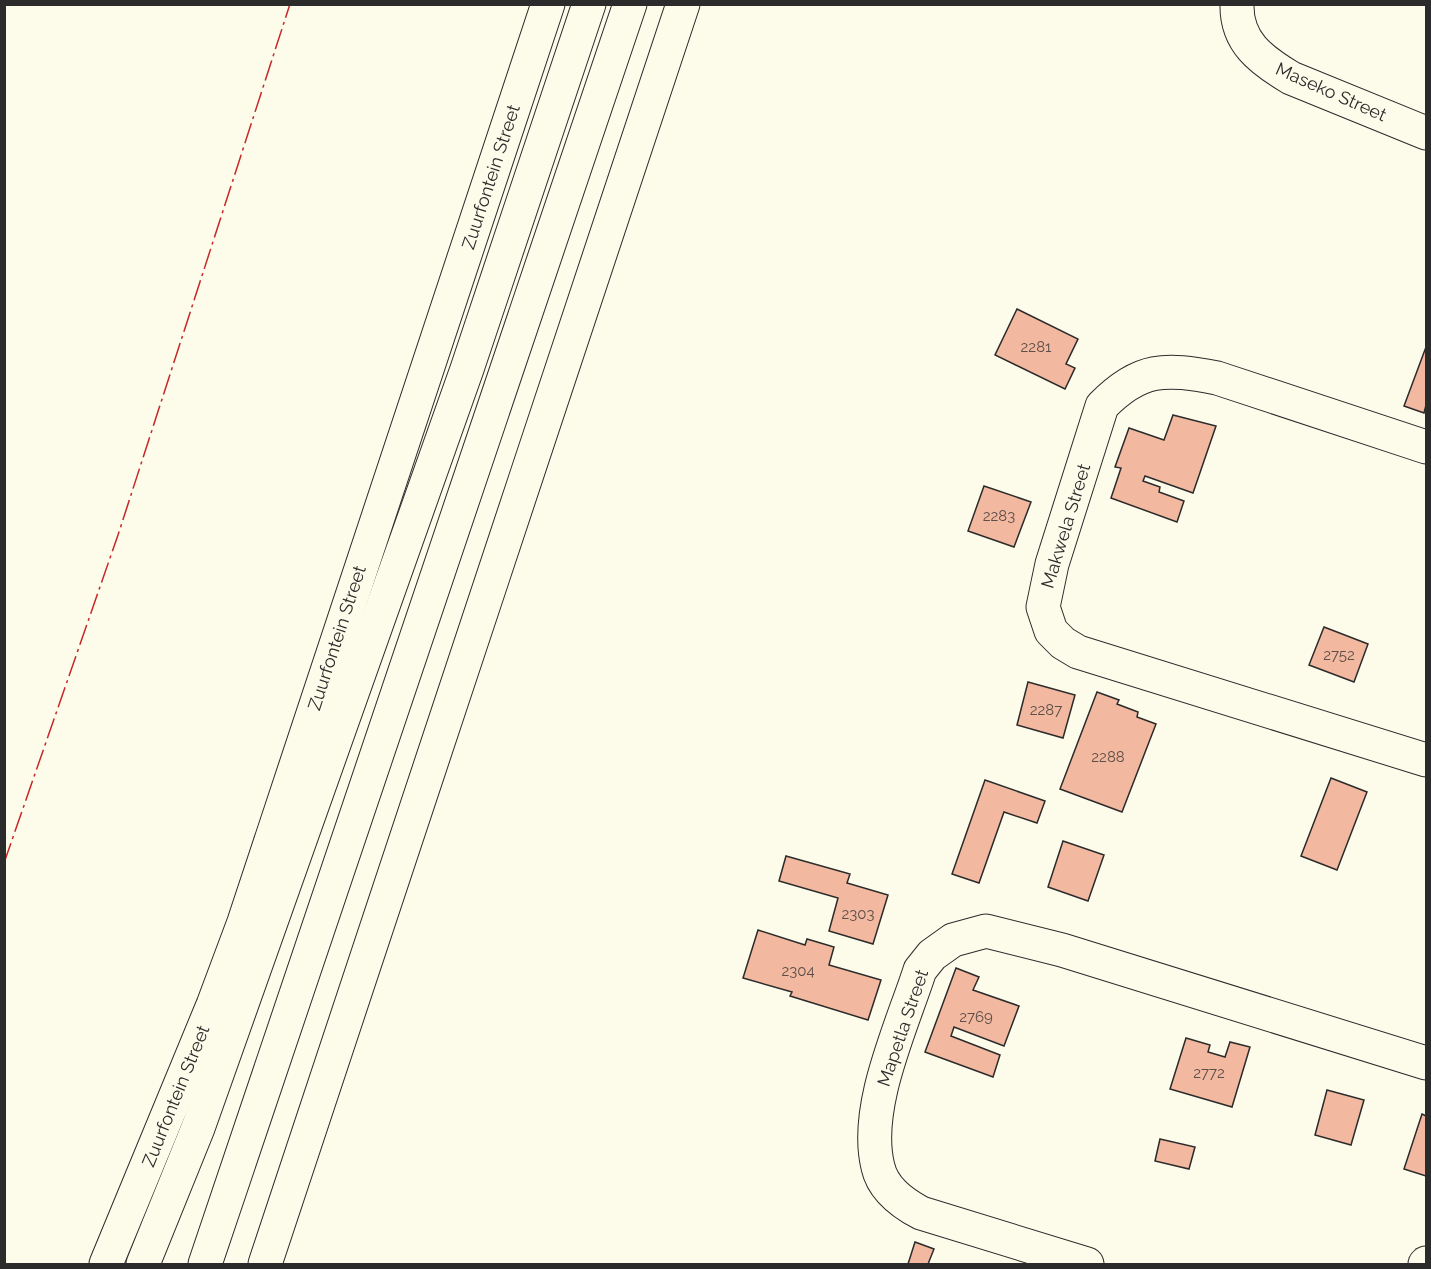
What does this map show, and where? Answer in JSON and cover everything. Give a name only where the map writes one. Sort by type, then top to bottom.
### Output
[{"type":"main road","name":"Zuurfontein Street","points":[[106,1264],[209,1016],[244,922],[548,4]]},
{"type":"main road","points":[[143,1264],[198,1128],[226,1050],[467,369],[589,4]]},
{"type":"main road","points":[[205,1264],[630,4]]},
{"type":"main road","points":[[265,1264],[683,4]]},
{"type":"main road","name":"Maseko Street","points":[[1237,4],[1237,22],[1253,51],[1271,67],[1291,78],[1426,133]]},
{"type":"main road","name":"Makwela Street","points":[[1426,447],[1216,378],[1186,372],[1149,374],[1121,387],[1102,406],[1052,564],[1043,607],[1051,631],[1063,643],[1078,652],[1426,760]]},
{"type":"main road","name":"Mapetla Street","points":[[1087,1264],[921,1213],[902,1203],[889,1189],[878,1169],[875,1139],[881,1089],[916,980],[920,969],[933,955],[953,940],[986,931],[1062,950],[1426,1063]]},
{"type":"building","points":[[1017,309],[1078,339],[1066,364],[1075,368],[1065,389],[995,355]]},
{"type":"building","points":[[1426,347],[1426,405],[1424,413],[1404,406]]},
{"type":"building","points":[[1173,415],[1216,426],[1193,493],[1145,476],[1143,481],[1160,487],[1159,492],[1184,501],[1177,522],[1111,498],[1121,468],[1115,467],[1129,428],[1164,440]]},
{"type":"building","points":[[984,486],[1031,502],[1014,547],[968,531]]},
{"type":"building","points":[[1324,627],[1368,644],[1354,682],[1309,665]]},
{"type":"building","points":[[1028,682],[1075,695],[1063,738],[1017,725]]},
{"type":"building","points":[[1097,692],[1119,700],[1117,704],[1138,712],[1137,717],[1156,724],[1122,812],[1060,789]]},
{"type":"building","points":[[1331,778],[1367,792],[1337,870],[1301,856]]},
{"type":"building","points":[[985,780],[1045,801],[1037,823],[1004,812],[979,883],[952,874]]},
{"type":"building","points":[[1063,841],[1104,855],[1088,901],[1048,887]]},
{"type":"building","points":[[786,856],[850,874],[847,883],[888,895],[873,944],[829,931],[838,898],[779,881]]},
{"type":"building","points":[[758,930],[805,945],[807,939],[834,947],[829,965],[881,980],[868,1020],[790,996],[792,992],[743,978]]},
{"type":"building","points":[[956,968],[979,977],[973,990],[1019,1006],[1004,1046],[954,1027],[951,1036],[1000,1055],[993,1077],[925,1052]]},
{"type":"building","points":[[1186,1038],[1210,1045],[1208,1052],[1225,1057],[1230,1042],[1250,1047],[1232,1107],[1170,1089]]},
{"type":"building","points":[[1327,1090],[1364,1100],[1351,1145],[1315,1135]]},
{"type":"building","points":[[1422,1114],[1426,1116],[1426,1176],[1404,1169]]},
{"type":"building","points":[[1160,1139],[1195,1147],[1189,1169],[1155,1161]]},
{"type":"building","points":[[915,1242],[934,1249],[928,1264],[908,1264]]},
{"type":"power","points":[[4,863],[118,535],[290,4]]}]
